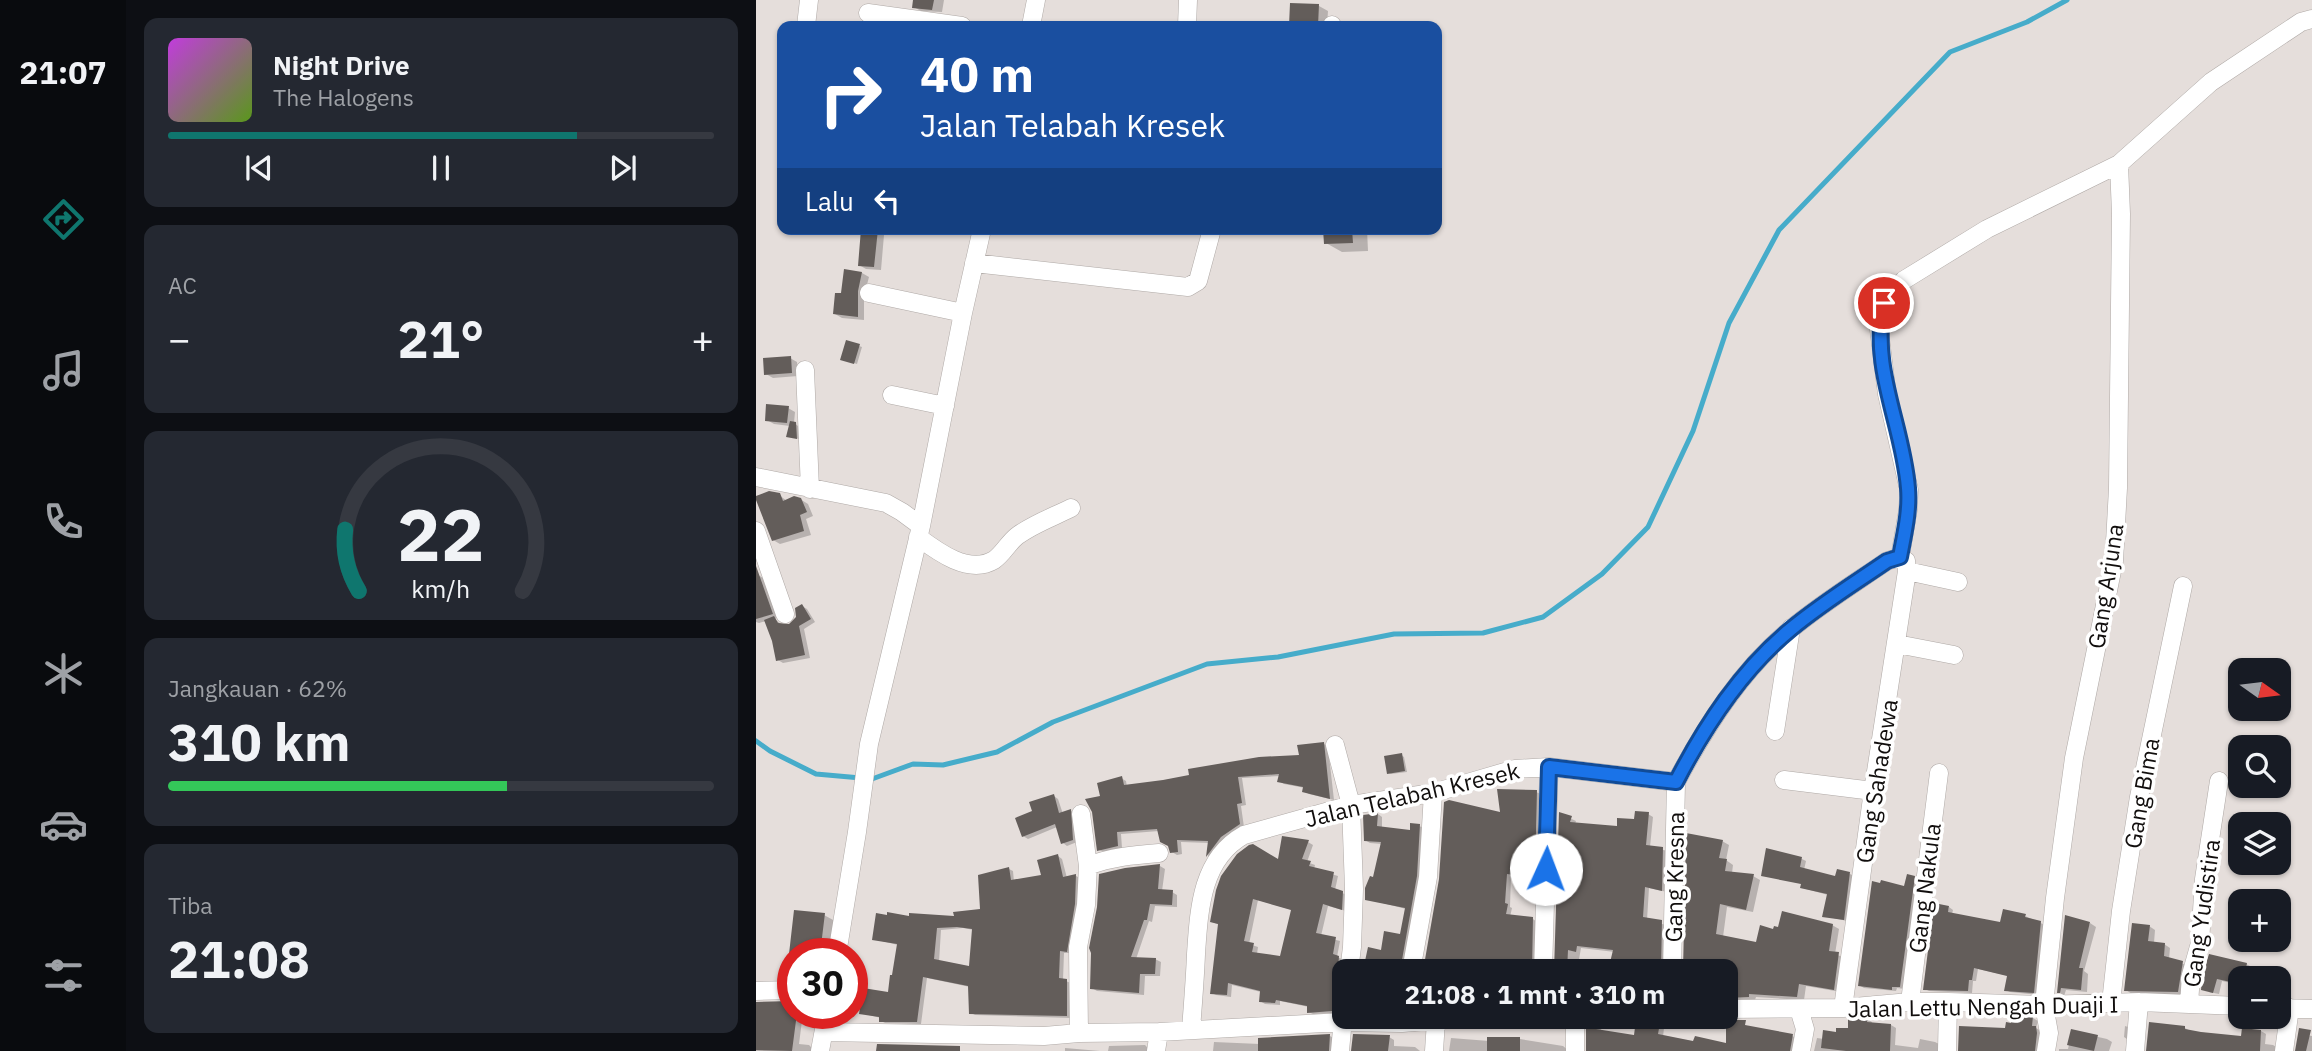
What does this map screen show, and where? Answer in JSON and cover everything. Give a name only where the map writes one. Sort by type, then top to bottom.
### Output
[{"type":"street","points":[[807,21],[809,0]]},
{"type":"street","points":[[1032,21],[1036,0]]},
{"type":"street","points":[[1187,21],[1188,0]]},
{"type":"street","points":[[868,13],[926,21]]},
{"type":"street","name":"Gang Sahadewa","points":[[1843,1009],[1873,791],[1897,644],[1908,510],[1909,489],[1887,394],[1880,329],[1884,303],[1904,281],[1987,229],[2119,164],[2211,82],[2301,22],[2312,19]]},
{"type":"street","name":"Gang Arjuna","points":[[2046,1051],[2049,1034],[2044,1005],[2074,758],[2114,561],[2118,488],[2121,241],[2119,164]]},
{"type":"street","points":[[840,938],[869,744],[920,532],[981,235]]},
{"type":"street","points":[[974,263],[1188,287],[1198,281],[1210,235]]},
{"type":"street","points":[[869,293],[963,313]]},
{"type":"street","points":[[805,370],[810,489]]},
{"type":"street","points":[[892,395],[945,406]]},
{"type":"street","points":[[756,477],[886,503],[902,512],[920,532],[952,559],[969,564],[983,564],[994,559],[1017,535],[1071,508]]},
{"type":"street","points":[[758,543],[785,614]]},
{"type":"street","points":[[1676,782],[1708,724],[1729,695],[1791,628],[1887,561],[1958,582]]},
{"type":"street","name":"Gang Bima","points":[[2112,1003],[2121,911],[2139,797],[2183,586]]},
{"type":"street","points":[[1775,731],[1791,628]]},
{"type":"street","points":[[1897,644],[1954,655]]},
{"type":"street","points":[[1335,745],[1351,805],[1354,889],[1350,959]]},
{"type":"street","points":[[1543,959],[1549,767]]},
{"type":"street","name":"Jalan Telabah Kresek","points":[[1191,1029],[1200,901],[1211,872],[1225,849],[1244,835],[1351,805],[1433,793],[1515,769],[1549,767],[1676,782]]},
{"type":"street","name":"Gang Nakula","points":[[1910,1002],[1938,773]]},
{"type":"street","points":[[1784,780],[1873,791]]},
{"type":"street","name":"Gang Kresna","points":[[1672,959],[1676,782]]},
{"type":"street","name":"Gang Yudistira","points":[[2189,1004],[2191,975],[2200,943],[2204,879],[2219,782]]},
{"type":"street","points":[[1414,959],[1429,877],[1433,793]]},
{"type":"street","points":[[1079,1033],[1078,947],[1086,905],[1088,866],[1081,814]]},
{"type":"street","points":[[1088,866],[1123,856],[1158,853]]},
{"type":"street","points":[[756,991],[777,990]]},
{"type":"street","name":"Jalan Lettu Nengah Duaji I","points":[[1738,1009],[1843,1009],[1910,1002],[2044,1005],[2139,1002],[2228,1006]]},
{"type":"street","points":[[1947,1051],[1948,1002]]},
{"type":"street","points":[[2136,1051],[2139,1002]]},
{"type":"street","points":[[2291,1008],[2312,1009]]},
{"type":"street","points":[[1799,1009],[1805,1028],[1801,1051]]},
{"type":"street","points":[[824,1032],[1043,1044],[1079,1033],[1159,1032],[1332,1016]]},
{"type":"street","points":[[820,1051],[824,1029]]},
{"type":"street","points":[[1340,1051],[1342,1029]]},
{"type":"street","points":[[1434,1051],[1435,1029]]},
{"type":"street","points":[[1575,1029],[1575,1051]]},
{"type":"street","points":[[2284,1029],[2284,1051]]},
{"type":"street","points":[[1156,1051],[1159,1032]]},
{"type":"building","points":[[913,0],[934,0],[932,10],[912,8]]},
{"type":"building","points":[[1290,3],[1319,4],[1318,21],[1289,21]]},
{"type":"building","points":[[861,235],[877,235],[874,267],[858,266]]},
{"type":"building","points":[[1323,235],[1352,235],[1353,243],[1324,244]]},
{"type":"building","points":[[844,269],[862,272],[858,291],[858,317],[833,314],[835,293],[841,293]]},
{"type":"building","points":[[846,340],[860,344],[854,364],[840,360]]},
{"type":"building","points":[[791,356],[792,373],[764,375],[763,358]]},
{"type":"building","points":[[766,404],[789,406],[787,423],[765,421]]},
{"type":"building","points":[[790,421],[796,422],[797,439],[786,437]]},
{"type":"building","points":[[769,491],[780,493],[783,501],[794,496],[801,498],[807,512],[800,515],[804,531],[772,541],[756,500],[756,496]]},
{"type":"building","points":[[756,566],[773,614],[756,619]]},
{"type":"building","points":[[802,604],[811,619],[799,626],[805,655],[776,661],[764,620],[774,616],[778,623],[789,624],[796,617],[795,608]]},
{"type":"building","points":[[1324,742],[1330,799],[1302,792],[1303,787],[1277,782],[1279,774],[1238,777],[1242,803],[1237,804],[1240,824],[1221,837],[1206,857],[1208,841],[1177,840],[1178,852],[1170,853],[1168,846],[1160,842],[1157,829],[1117,832],[1118,846],[1097,851],[1092,812],[1085,799],[1100,796],[1097,783],[1122,776],[1124,785],[1163,780],[1189,775],[1188,769],[1259,757],[1299,755],[1297,745]]},
{"type":"building","points":[[1402,753],[1405,771],[1387,774],[1384,756]]},
{"type":"building","points":[[1497,789],[1537,790],[1535,871],[1522,870],[1522,876],[1507,874],[1505,903],[1508,904],[1506,914],[1533,917],[1532,959],[1425,959],[1439,879],[1444,802],[1449,800],[1500,812]]},
{"type":"building","points":[[1054,794],[1059,813],[1071,809],[1073,840],[1061,844],[1055,824],[1022,837],[1015,818],[1032,811],[1029,802]]},
{"type":"building","points":[[1635,811],[1649,812],[1646,845],[1663,847],[1662,891],[1645,887],[1643,917],[1662,920],[1661,959],[1611,959],[1613,950],[1577,946],[1576,952],[1568,950],[1568,959],[1554,959],[1559,812],[1572,816],[1570,822],[1617,826],[1617,818],[1634,819]]},
{"type":"building","points":[[1378,813],[1377,826],[1410,830],[1410,823],[1420,824],[1417,876],[1402,959],[1365,959],[1368,947],[1381,950],[1384,931],[1400,934],[1405,908],[1365,900],[1365,888],[1370,876],[1373,877],[1381,842],[1364,841],[1363,815]]},
{"type":"building","points":[[1686,833],[1723,840],[1719,858],[1727,859],[1725,871],[1754,874],[1746,910],[1720,904],[1716,934],[1756,942],[1760,925],[1773,929],[1774,926],[1778,927],[1782,911],[1833,924],[1829,951],[1839,952],[1834,990],[1799,984],[1797,997],[1749,994],[1749,997],[1738,997],[1738,959],[1683,959]]},
{"type":"building","points":[[1282,836],[1309,840],[1302,859],[1311,861],[1309,866],[1334,872],[1331,887],[1343,891],[1342,910],[1323,904],[1316,933],[1336,937],[1333,954],[1339,956],[1339,959],[1332,959],[1332,1011],[1307,1013],[1307,1006],[1276,1000],[1275,1003],[1259,1002],[1260,991],[1228,983],[1227,995],[1210,994],[1218,924],[1210,922],[1216,890],[1221,876],[1237,854],[1253,844],[1278,859]],"holes":[[[1253,899],[1291,910],[1280,956],[1252,952],[1254,943],[1244,941]]]},
{"type":"building","points":[[1766,848],[1802,857],[1800,867],[1835,876],[1837,869],[1850,872],[1844,920],[1822,917],[1827,894],[1800,888],[1801,884],[1761,876]]},
{"type":"building","points":[[1058,854],[1063,877],[1076,874],[1075,904],[1067,952],[1060,951],[1059,978],[1067,979],[1067,1016],[969,1014],[968,986],[923,977],[917,1022],[879,1022],[879,1017],[868,1015],[868,989],[888,992],[897,944],[872,940],[876,913],[954,916],[953,912],[980,909],[978,875],[1009,867],[1011,880],[1041,875],[1037,860]],"holes":[[[937,928],[972,929],[969,966],[934,959]]]},
{"type":"building","points":[[1160,864],[1158,889],[1173,890],[1172,905],[1150,904],[1147,920],[1144,920],[1131,957],[1156,958],[1155,974],[1140,974],[1139,993],[1090,989],[1089,948],[1097,907],[1099,874]]},
{"type":"building","points":[[1907,874],[1915,876],[1900,987],[1892,987],[1892,990],[1858,986],[1872,881],[1880,883],[1881,880],[1904,886]]},
{"type":"building","points":[[1934,903],[1949,906],[1948,912],[2000,922],[2003,909],[2026,914],[2025,917],[2041,921],[2034,993],[2004,991],[2007,976],[1974,968],[1968,991],[1923,990]]},
{"type":"building","points":[[794,910],[825,913],[822,938],[791,938]]},
{"type":"building","points":[[2065,915],[2090,922],[2079,968],[2083,968],[2081,990],[2061,988],[2060,993],[2057,993]]},
{"type":"building","points":[[2132,923],[2150,925],[2148,941],[2165,943],[2164,956],[2183,961],[2178,992],[2124,991]]},
{"type":"building","points":[[2209,954],[2247,963],[2246,966],[2228,966],[2228,981],[2217,979],[2213,993],[2201,990]]},
{"type":"building","points":[[777,1001],[777,1029],[795,1029],[792,1051],[756,1050],[756,1002]]},
{"type":"building","points":[[2012,1015],[2033,1016],[2032,1026],[2036,1026],[2037,1033],[2035,1051],[1958,1051],[1959,1026],[2005,1028],[2006,1022],[2011,1023]]},
{"type":"building","points":[[1868,1017],[1867,1022],[1891,1024],[1890,1051],[1821,1048],[1823,1030],[1836,1032],[1836,1028],[1848,1028],[1848,1019]]},
{"type":"building","points":[[1738,1020],[1746,1020],[1745,1025],[1793,1034],[1790,1051],[1586,1051],[1586,1029],[1634,1035],[1635,1029],[1659,1029],[1658,1034],[1693,1041],[1695,1036],[1726,1043],[1726,1029],[1738,1029]]},
{"type":"building","points":[[2149,1022],[2241,1036],[2242,1029],[2261,1030],[2260,1051],[2146,1051]]},
{"type":"building","points":[[2299,1028],[2311,1030],[2306,1051],[2295,1051]]},
{"type":"building","points":[[2071,1029],[2098,1035],[2094,1051],[2067,1045]]},
{"type":"building","points":[[1330,1034],[1329,1051],[1258,1051],[1258,1038]]},
{"type":"building","points":[[1353,1034],[1390,1035],[1388,1051],[1351,1051]]},
{"type":"building","points":[[1487,1037],[1520,1037],[1520,1051],[1487,1051]]},
{"type":"building","points":[[877,1044],[960,1046],[960,1051],[876,1051]]},
{"type":"waterway","points":[[756,741],[816,774],[872,779],[913,764],[943,765],[997,752],[1053,722],[1207,664],[1278,657],[1394,634],[1483,633],[1543,617],[1602,574],[1648,527],[1693,431],[1729,323],[1779,230],[1950,52],[2027,22],[2067,0]]},
{"type":"route","points":[[1546,869],[1549,767],[1676,782],[1708,724],[1769,649],[1791,628],[1887,561],[1900,557],[1909,489],[1887,394],[1880,329],[1884,303]]}]
